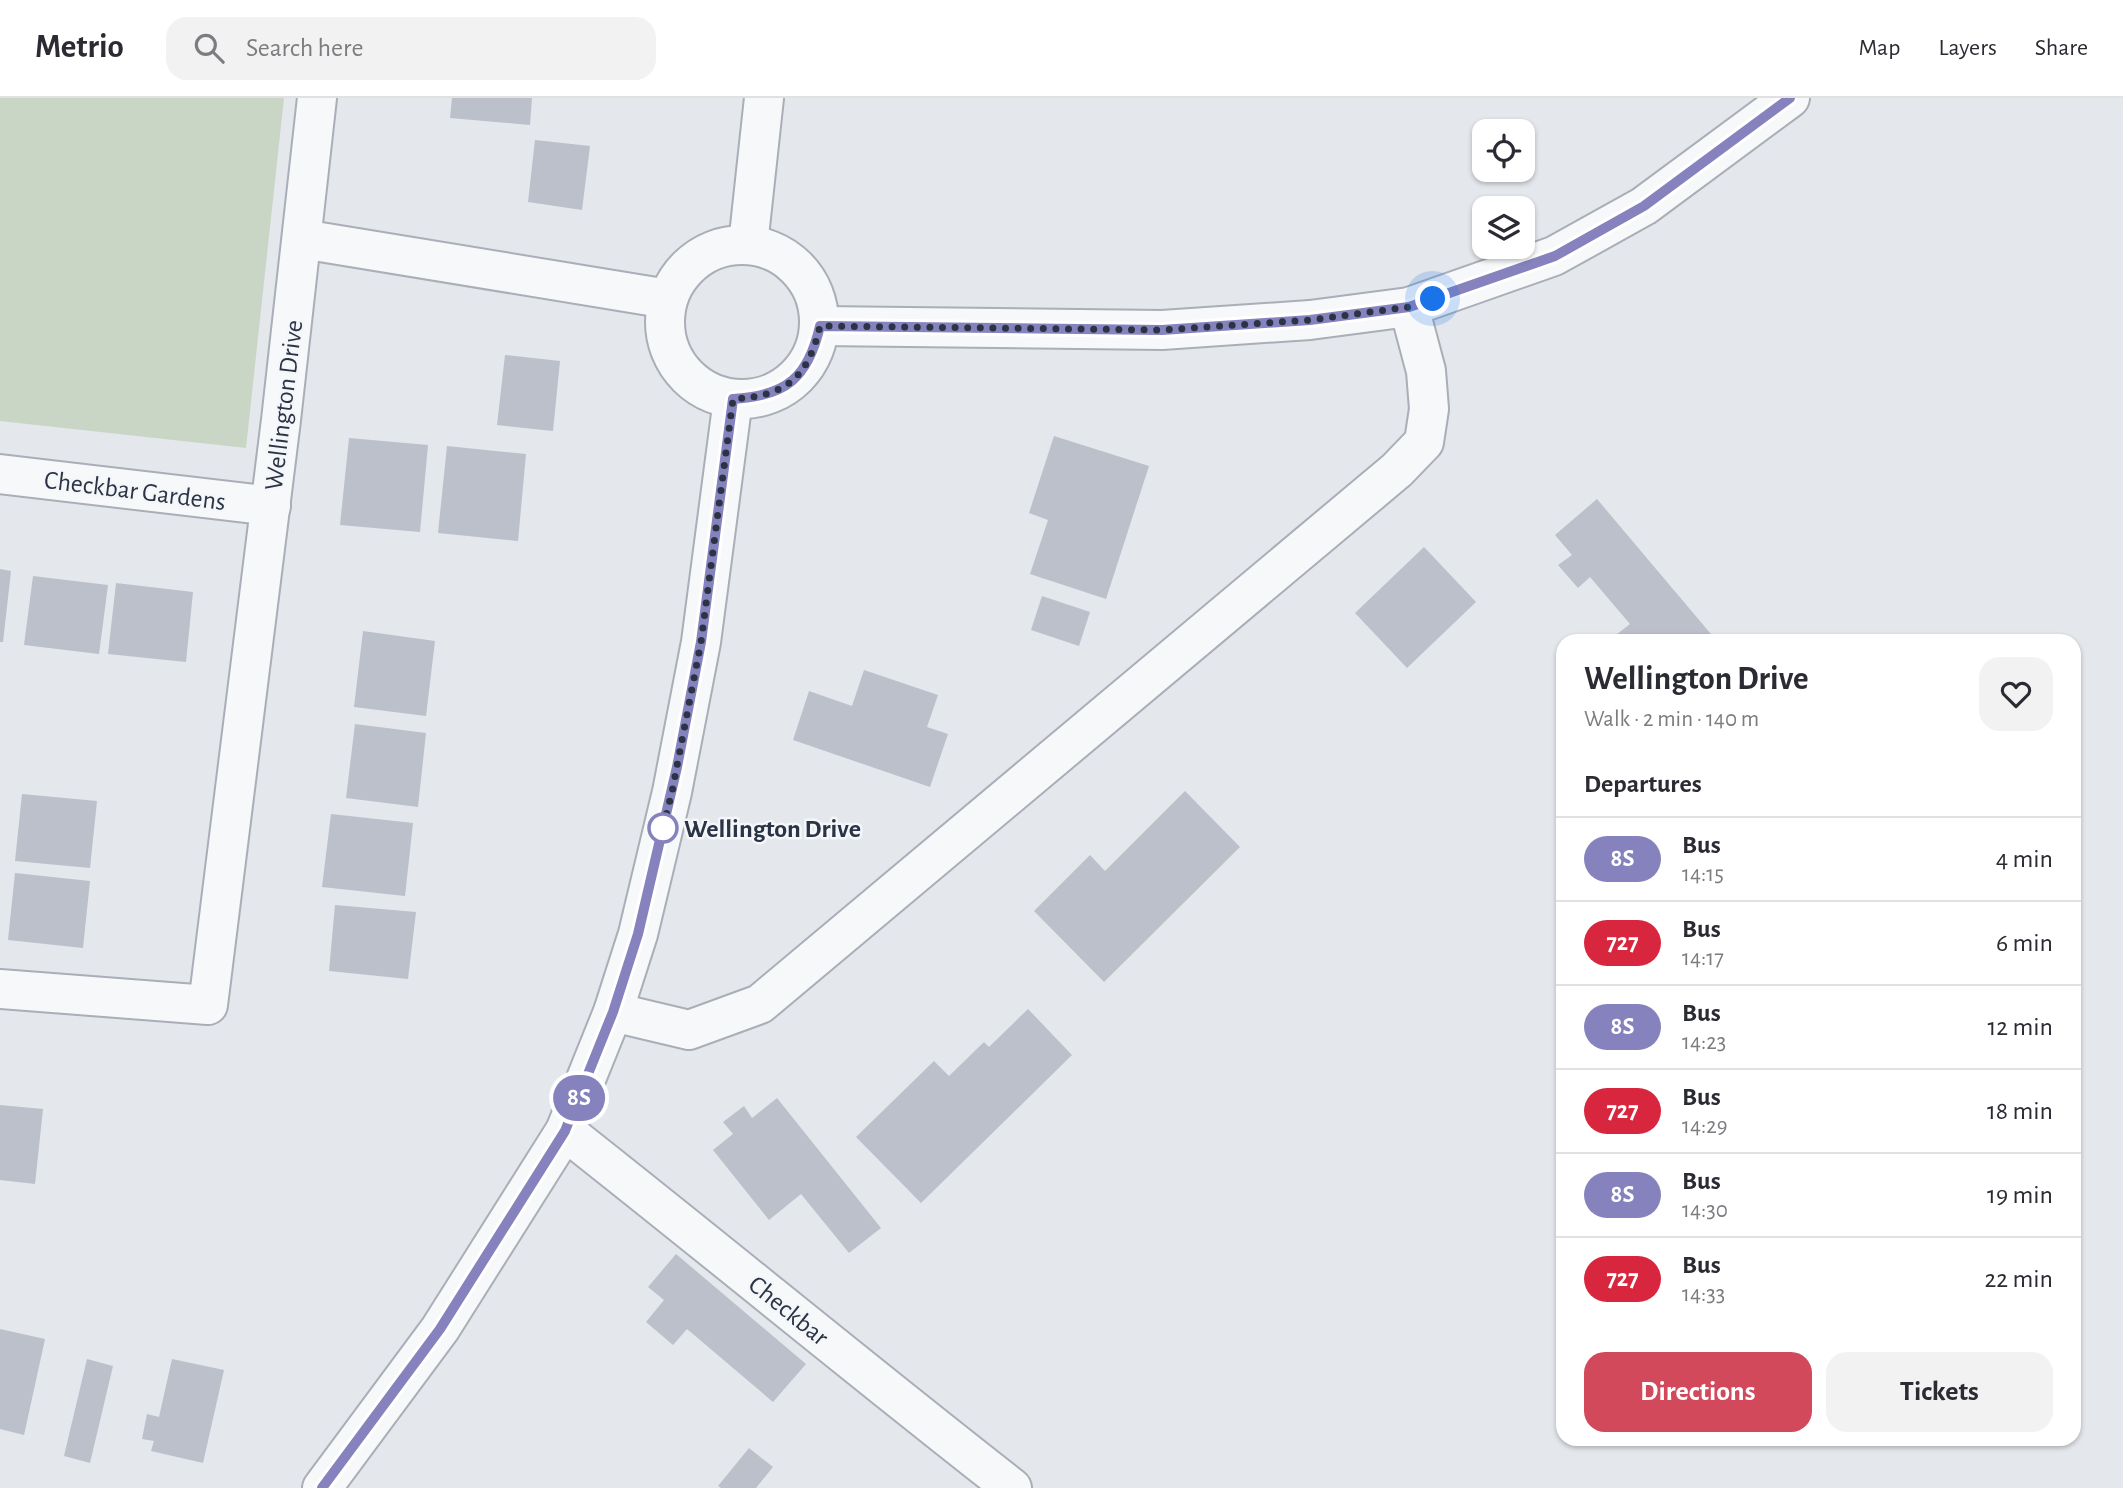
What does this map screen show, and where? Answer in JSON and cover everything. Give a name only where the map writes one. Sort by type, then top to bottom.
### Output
[{"type":"street","name":"Wellington Drive","points":[[0,989],[208,1005],[271,506],[317,98]]},
{"type":"street","points":[[748,245],[764,98]]},
{"type":"street","points":[[820,326],[1162,330],[1310,320],[1409,307],[1555,256],[1644,206],[1790,98]]},
{"type":"street","points":[[302,239],[668,299]]},
{"type":"street","points":[[727,245],[748,245],[772,250],[792,263],[808,281],[817,303],[820,326],[814,351],[801,372],[782,389],[758,398],[733,399],[711,393],[692,381],[677,364],[668,344],[665,322],[668,299],[683,273],[708,252],[727,245]]},
{"type":"street","points":[[613,1012],[690,1030],[760,1004],[1397,470],[1424,442],[1429,409],[1426,371],[1409,307]]},
{"type":"street","points":[[322,1488],[440,1329],[565,1131],[613,1012],[638,934],[672,792],[701,642],[733,399]]},
{"type":"street","name":"Checkbar Gardens","points":[[0,474],[271,506]]},
{"type":"street","name":"Checkbar","points":[[565,1131],[1013,1488]]},
{"type":"green space","points":[[0,98],[284,98],[246,448],[0,421]]},
{"type":"building","points":[[452,98],[532,98],[530,125],[450,118]]},
{"type":"building","points":[[535,140],[590,146],[582,210],[528,202]]},
{"type":"building","points":[[505,355],[560,361],[553,431],[497,425]]},
{"type":"building","points":[[1054,436],[1149,466],[1106,599],[1030,574],[1048,520],[1029,513]]},
{"type":"building","points":[[349,438],[428,445],[420,532],[340,525]]},
{"type":"building","points":[[447,446],[526,454],[518,541],[438,533]]},
{"type":"building","points":[[1597,499],[1711,634],[1617,634],[1630,624],[1590,577],[1578,588],[1558,565],[1572,555],[1555,535]]},
{"type":"building","points":[[1424,547],[1476,602],[1407,668],[1355,613]]},
{"type":"building","points":[[0,569],[11,571],[3,642],[0,642]]},
{"type":"building","points":[[33,576],[108,585],[99,654],[24,645]]},
{"type":"building","points":[[116,583],[193,592],[186,662],[108,654]]},
{"type":"building","points":[[1042,596],[1090,612],[1079,646],[1031,630]]},
{"type":"building","points":[[363,631],[435,641],[426,716],[354,707]]},
{"type":"building","points":[[864,670],[938,695],[927,727],[948,734],[930,787],[793,740],[809,691],[852,706]]},
{"type":"building","points":[[355,724],[426,733],[418,807],[346,798]]},
{"type":"building","points":[[1185,791],[1240,847],[1104,982],[1034,911],[1090,855],[1105,871]]},
{"type":"building","points":[[22,794],[97,801],[90,868],[15,861]]},
{"type":"building","points":[[331,814],[413,823],[405,896],[322,887]]},
{"type":"building","points":[[15,873],[90,881],[83,948],[8,940]]},
{"type":"building","points":[[335,905],[416,912],[408,979],[329,971]]},
{"type":"building","points":[[1028,1009],[1072,1055],[921,1203],[856,1137],[934,1061],[949,1076],[984,1042],[989,1047]]},
{"type":"building","points":[[777,1098],[881,1228],[849,1253],[801,1194],[769,1220],[713,1150],[733,1134],[723,1122],[744,1106],[752,1118]]},
{"type":"building","points":[[0,1105],[43,1109],[35,1184],[0,1180]]},
{"type":"building","points":[[676,1254],[806,1364],[773,1402],[687,1329],[673,1345],[646,1322],[664,1300],[648,1287]]},
{"type":"building","points":[[0,1329],[45,1339],[24,1435],[0,1429]]},
{"type":"building","points":[[87,1359],[113,1366],[90,1463],[64,1456]]},
{"type":"building","points":[[172,1359],[224,1370],[203,1463],[151,1451],[154,1441],[142,1439],[147,1414],[159,1417]]},
{"type":"building","points":[[749,1448],[773,1467],[756,1488],[718,1486]]},
{"type":"bus line","name":"8S","points":[[322,1488],[440,1329],[565,1131],[613,1012],[638,934],[677,767],[701,642],[733,399],[758,398],[782,389],[801,372],[814,351],[820,326],[1162,330],[1310,320],[1409,307],[1555,256],[1644,206],[1790,98]]},
{"type":"place","name":"Wellington Drive","points":[[663,828]]},
{"type":"route","points":[[663,828],[660,839],[672,792],[701,642],[733,399],[758,398],[782,389],[801,372],[814,351],[820,326],[1162,330],[1310,320],[1409,307],[1433,299]]}]
